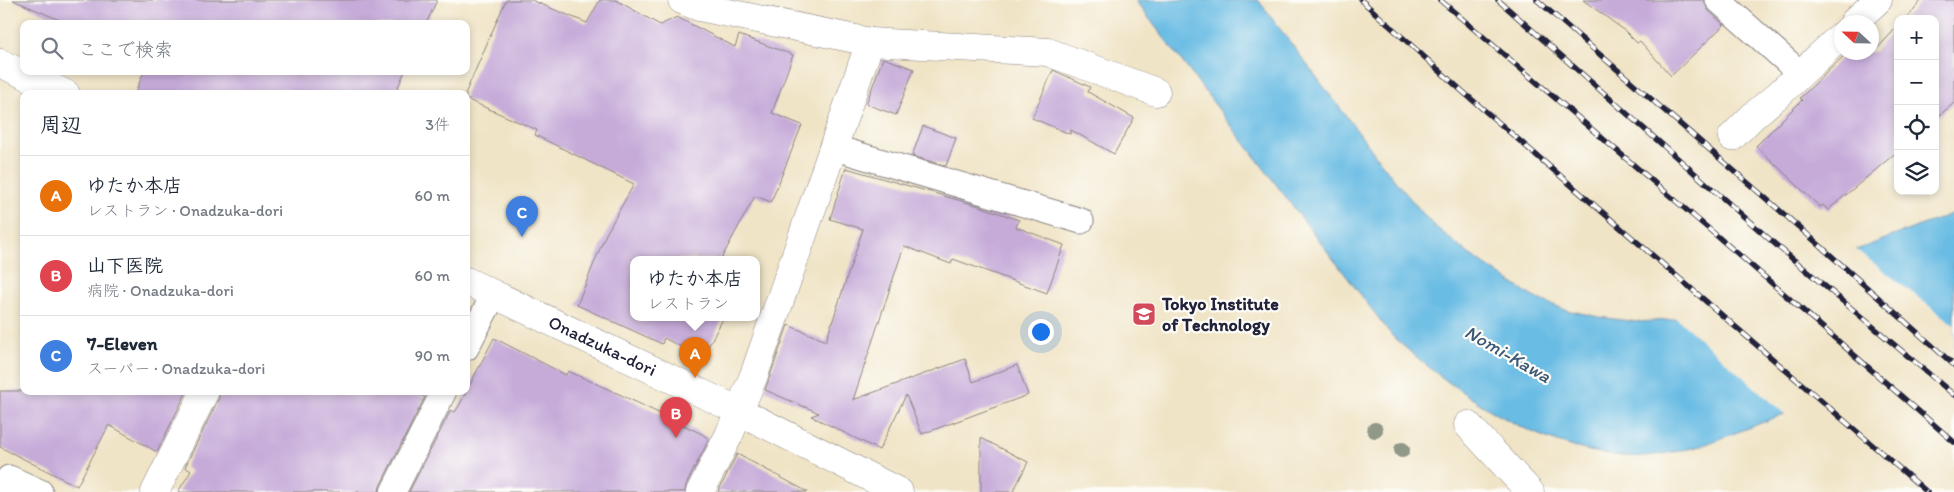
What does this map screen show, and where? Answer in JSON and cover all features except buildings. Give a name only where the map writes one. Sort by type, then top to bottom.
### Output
[{"type":"street","points":[[682,0],[699,7],[870,42],[1001,53],[1048,52],[1156,92]]},
{"type":"street","points":[[1862,15],[1878,0]]},
{"type":"street","points":[[700,492],[729,436],[754,375],[870,42]]},
{"type":"street","points":[[1732,137],[1834,43]]},
{"type":"street","points":[[0,63],[20,72]]},
{"type":"street","points":[[26,75],[57,90]]},
{"type":"street","name":"Onadzuka-dori","points":[[470,283],[739,411],[899,492]]},
{"type":"street","points":[[155,492],[203,395]]},
{"type":"street","points":[[1468,425],[1530,492]]},
{"type":"lane","points":[[1718,0],[1801,74]]},
{"type":"lane","points":[[832,147],[1081,221]]},
{"type":"lane","points":[[470,340],[494,294]]},
{"type":"lane","points":[[393,492],[442,395]]},
{"type":"lane","points":[[2,492],[9,478],[40,492]]},
{"type":"water","name":"Nomi-Kawa","points":[[1135,0],[1258,0],[1396,182],[1432,224],[1469,254],[1533,297],[1566,310],[1637,322],[1671,320],[1954,213],[1954,349],[1701,446],[1671,452],[1622,456],[1589,451],[1558,442],[1528,430],[1498,415],[1471,398],[1444,379],[1393,337]]},
{"type":"pier","points":[[1854,248],[1954,325],[1954,351],[1787,416],[1674,316]]},
{"type":"railway","points":[[1361,0],[1462,91],[1927,492]]},
{"type":"railway","points":[[1440,0],[1737,253],[1954,442]]},
{"type":"railway","points":[[1498,0],[1775,244],[1954,395]]},
{"type":"railway","points":[[1537,0],[1808,235],[1954,365]]},
{"type":"place","name":"7-Eleven","points":[[522,237]]},
{"type":"place","name":"Tokyo Institute of Technology","points":[[1144,314]]},
{"type":"place","name":"ゆたか本店","points":[[695,378]]},
{"type":"place","name":"山下医院","points":[[676,438]]}]
